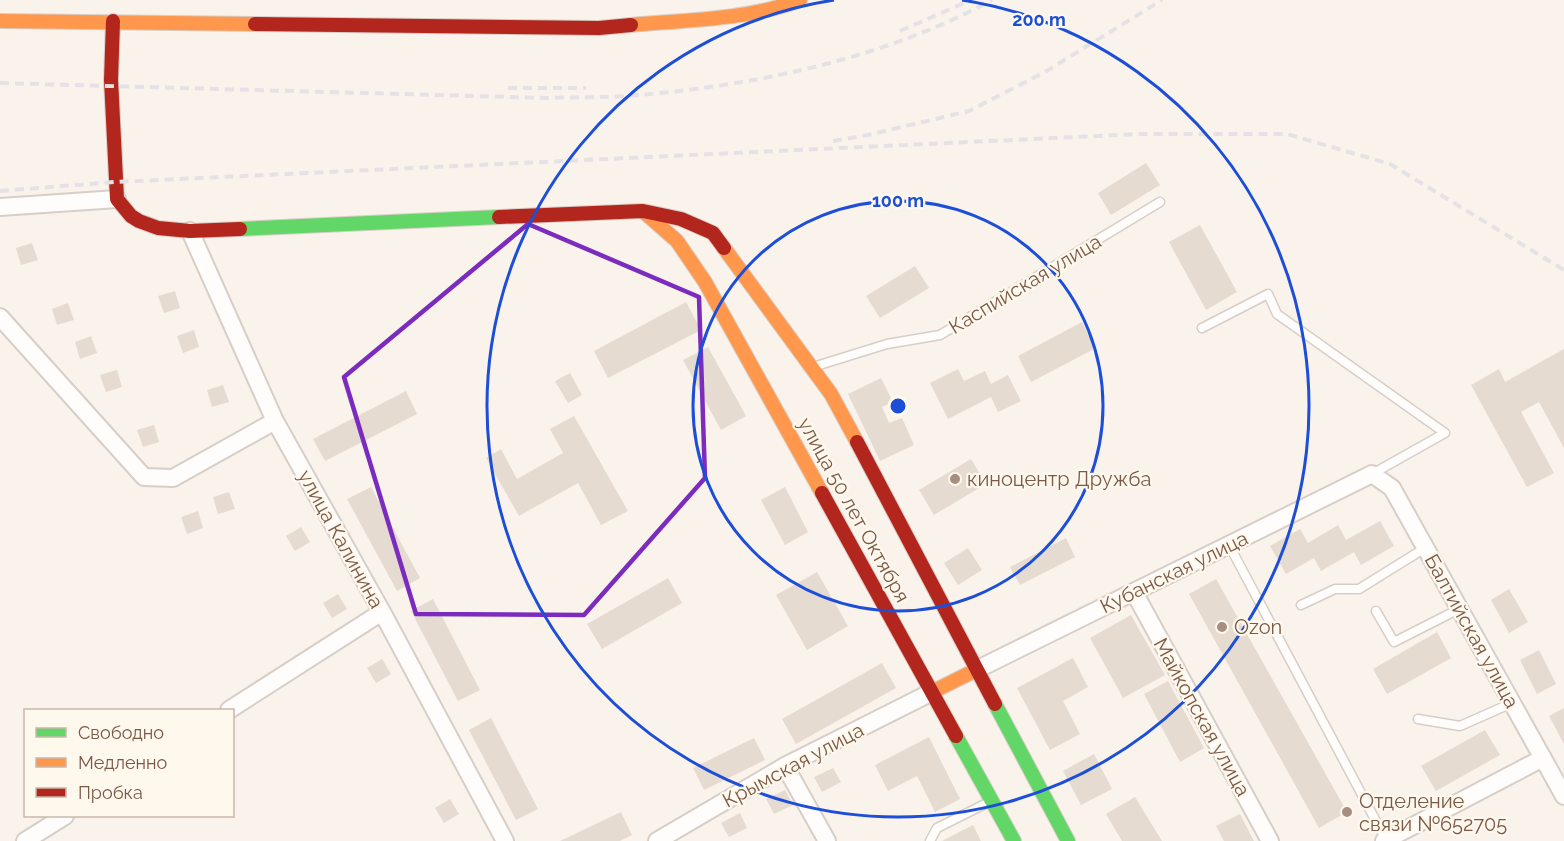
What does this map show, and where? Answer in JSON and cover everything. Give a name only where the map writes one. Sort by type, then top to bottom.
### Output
[{"type":"street","points":[[0,21],[599,28],[722,17],[781,6],[800,0]]},
{"type":"street","points":[[113,21],[111,80],[117,199],[124,213],[139,222],[160,229],[190,231],[643,211]]},
{"type":"street","points":[[0,207],[117,199]]},
{"type":"street","name":"улица 50 лет Октября","points":[[643,211],[681,219],[713,233],[831,394],[1068,841]]},
{"type":"street","name":"улица 50 лет Октября","points":[[643,211],[677,241],[705,282],[1014,841]]},
{"type":"street","name":"улица Калинина","points":[[190,231],[275,421],[382,612],[505,841]]},
{"type":"street","points":[[0,317],[144,477],[172,478],[275,421]]},
{"type":"street","name":"Кубанская улица","points":[[976,670],[1372,474]]},
{"type":"street","name":"Балтийская улица","points":[[1372,474],[1392,488],[1564,796]]},
{"type":"street","name":"Майкопская улица","points":[[1134,592],[1270,841]]},
{"type":"street","points":[[232,709],[382,612]]},
{"type":"street","points":[[932,692],[976,670]]},
{"type":"street","name":"Крымская улица","points":[[657,841],[785,766],[932,692]]},
{"type":"street","points":[[1385,840],[1543,758]]},
{"type":"street","points":[[785,766],[826,841]]},
{"type":"street","points":[[25,841],[63,817]]},
{"type":"lane","name":"Каспийская улица","points":[[813,368],[887,344],[940,334],[1160,202]]},
{"type":"lane","points":[[1202,328],[1268,294],[1277,314],[1445,434],[1372,474]]},
{"type":"lane","points":[[1229,545],[1385,840]]},
{"type":"lane","points":[[1301,605],[1335,589],[1359,589],[1425,548]]},
{"type":"lane","points":[[1376,611],[1394,642],[1459,609]]},
{"type":"lane","points":[[1418,719],[1460,726],[1512,703]]},
{"type":"lane","points":[[930,841],[937,828],[991,801]]},
{"type":"highlighted area","points":[[528,224],[699,297],[705,478],[584,615],[416,614],[344,377]]},
{"type":"building","points":[[1146,163],[1160,185],[1111,215],[1098,193]]},
{"type":"building","points":[[1200,225],[1237,292],[1206,310],[1169,242]]},
{"type":"building","points":[[32,243],[38,260],[21,265],[16,248]]},
{"type":"building","points":[[915,266],[929,288],[880,318],[866,296]]},
{"type":"building","points":[[175,291],[180,308],[164,313],[158,296]]},
{"type":"building","points":[[686,302],[701,330],[608,378],[594,351]]},
{"type":"building","points":[[68,303],[74,320],[57,325],[52,309]]},
{"type":"building","points":[[1082,322],[1096,348],[1031,382],[1018,356]]},
{"type":"building","points":[[194,330],[199,347],[183,353],[177,336]]},
{"type":"building","points":[[91,336],[97,353],[80,359],[75,342]]},
{"type":"building","points":[[708,347],[746,416],[721,430],[683,360]]},
{"type":"building","points":[[1564,349],[1564,448],[1539,402],[1521,412],[1554,473],[1527,487],[1471,385],[1499,369],[1505,382]]},
{"type":"building","points":[[958,369],[964,381],[985,371],[991,384],[1008,375],[1021,401],[998,412],[991,397],[948,419],[930,383]]},
{"type":"building","points":[[117,370],[122,387],[106,392],[100,375]]},
{"type":"building","points":[[570,373],[582,395],[568,403],[555,381]]},
{"type":"building","points":[[881,378],[893,402],[882,407],[889,423],[902,418],[914,445],[880,461],[848,394]]},
{"type":"building","points":[[223,385],[229,402],[212,407],[207,390]]},
{"type":"building","points":[[406,391],[417,414],[325,461],[313,439]]},
{"type":"building","points":[[574,416],[628,511],[601,525],[578,483],[519,516],[486,458],[501,449],[517,479],[563,453],[550,429]]},
{"type":"building","points":[[154,425],[159,442],[143,447],[137,430]]},
{"type":"building","points":[[971,459],[986,484],[934,515],[919,490]]},
{"type":"building","points":[[371,487],[420,578],[397,591],[347,499]]},
{"type":"building","points":[[785,487],[808,532],[785,545],[761,500]]},
{"type":"building","points":[[229,492],[235,509],[218,514],[213,497]]},
{"type":"building","points":[[198,511],[203,528],[187,534],[181,517]]},
{"type":"building","points":[[1380,521],[1394,546],[1361,565],[1354,552],[1321,571],[1314,558],[1286,574],[1270,546],[1300,529],[1308,543],[1338,525],[1346,540]]},
{"type":"building","points":[[301,527],[310,542],[295,551],[286,536]]},
{"type":"building","points":[[1066,538],[1075,557],[1020,585],[1010,567]]},
{"type":"building","points":[[968,548],[982,570],[958,585],[944,563]]},
{"type":"building","points":[[817,572],[848,626],[807,650],[776,595]]},
{"type":"building","points":[[668,578],[682,603],[602,649],[587,624]]},
{"type":"building","points":[[1216,579],[1347,812],[1319,828],[1189,594]]},
{"type":"building","points":[[1509,589],[1528,622],[1509,633],[1491,600]]},
{"type":"building","points":[[338,594],[347,609],[332,618],[323,603]]},
{"type":"building","points":[[433,599],[480,690],[458,701],[411,611]]},
{"type":"building","points":[[1131,615],[1165,675],[1123,698],[1090,638]]},
{"type":"building","points":[[1437,632],[1451,658],[1387,694],[1373,669]]},
{"type":"building","points":[[1539,650],[1556,684],[1537,694],[1520,660]]},
{"type":"building","points":[[1073,658],[1088,687],[1063,701],[1080,734],[1050,750],[1017,688]]},
{"type":"building","points":[[382,659],[391,674],[376,683],[367,668]]},
{"type":"building","points":[[882,663],[896,688],[796,744],[782,719]]},
{"type":"building","points":[[1168,681],[1204,748],[1180,762],[1144,694]]},
{"type":"building","points":[[1564,708],[1564,744],[1549,716]]},
{"type":"building","points":[[491,718],[538,809],[516,820],[469,730]]},
{"type":"building","points":[[1485,730],[1500,755],[1436,791],[1421,766]]},
{"type":"building","points":[[929,737],[960,799],[935,812],[917,776],[888,791],[875,765]]},
{"type":"building","points":[[754,738],[765,760],[704,790],[693,768]]},
{"type":"building","points":[[1094,754],[1112,789],[1081,805],[1063,771]]},
{"type":"building","points":[[833,768],[841,782],[822,792],[814,777]]},
{"type":"building","points":[[785,790],[793,805],[774,814],[766,799]]},
{"type":"building","points":[[1135,797],[1162,841],[1122,841],[1106,814]]},
{"type":"building","points":[[450,799],[459,814],[444,823],[435,808]]},
{"type":"building","points":[[621,812],[632,835],[620,841],[560,841]]},
{"type":"building","points":[[740,813],[747,828],[729,837],[721,823]]},
{"type":"building","points":[[1240,814],[1254,841],[1224,841],[1216,826]]},
{"type":"building","points":[[973,825],[981,841],[942,841]]},
{"type":"railway","points":[[900,31],[971,0]]},
{"type":"railway","points":[[0,83],[547,98],[627,96],[729,84],[820,66],[909,38],[992,0]]},
{"type":"railway","points":[[833,141],[969,111],[1045,72],[1162,0]]},
{"type":"railway","points":[[508,88],[586,88]]},
{"type":"railway","points":[[0,191],[115,182],[1140,134],[1287,134],[1390,164],[1564,270]]},
{"type":"traffic: fast","points":[[240,229],[499,217]]},
{"type":"traffic: fast","points":[[995,704],[1068,841]]},
{"type":"traffic: fast","points":[[956,736],[1014,841]]},
{"type":"traffic: slow","points":[[631,25],[759,12],[800,0]]},
{"type":"traffic: slow","points":[[0,21],[255,24]]},
{"type":"traffic: slow","points":[[644,212],[677,241],[705,282],[822,493]]},
{"type":"traffic: slow","points":[[724,248],[831,394],[857,442]]},
{"type":"traffic: slow","points":[[932,692],[976,670]]},
{"type":"traffic: jam","points":[[113,21],[111,80],[117,199],[131,216],[158,228],[190,231],[240,229]]},
{"type":"traffic: jam","points":[[255,24],[599,28],[631,25]]},
{"type":"traffic: jam","points":[[499,217],[643,211],[681,219],[713,233],[724,248]]},
{"type":"traffic: jam","points":[[857,442],[995,704]]},
{"type":"traffic: jam","points":[[822,493],[956,736]]},
{"type":"place","name":"киноцентр Дружба","points":[[955,479]]},
{"type":"place","name":"Ozon","points":[[1222,627]]},
{"type":"place","name":"Отделение связи №652705","points":[[1347,812]]}]
